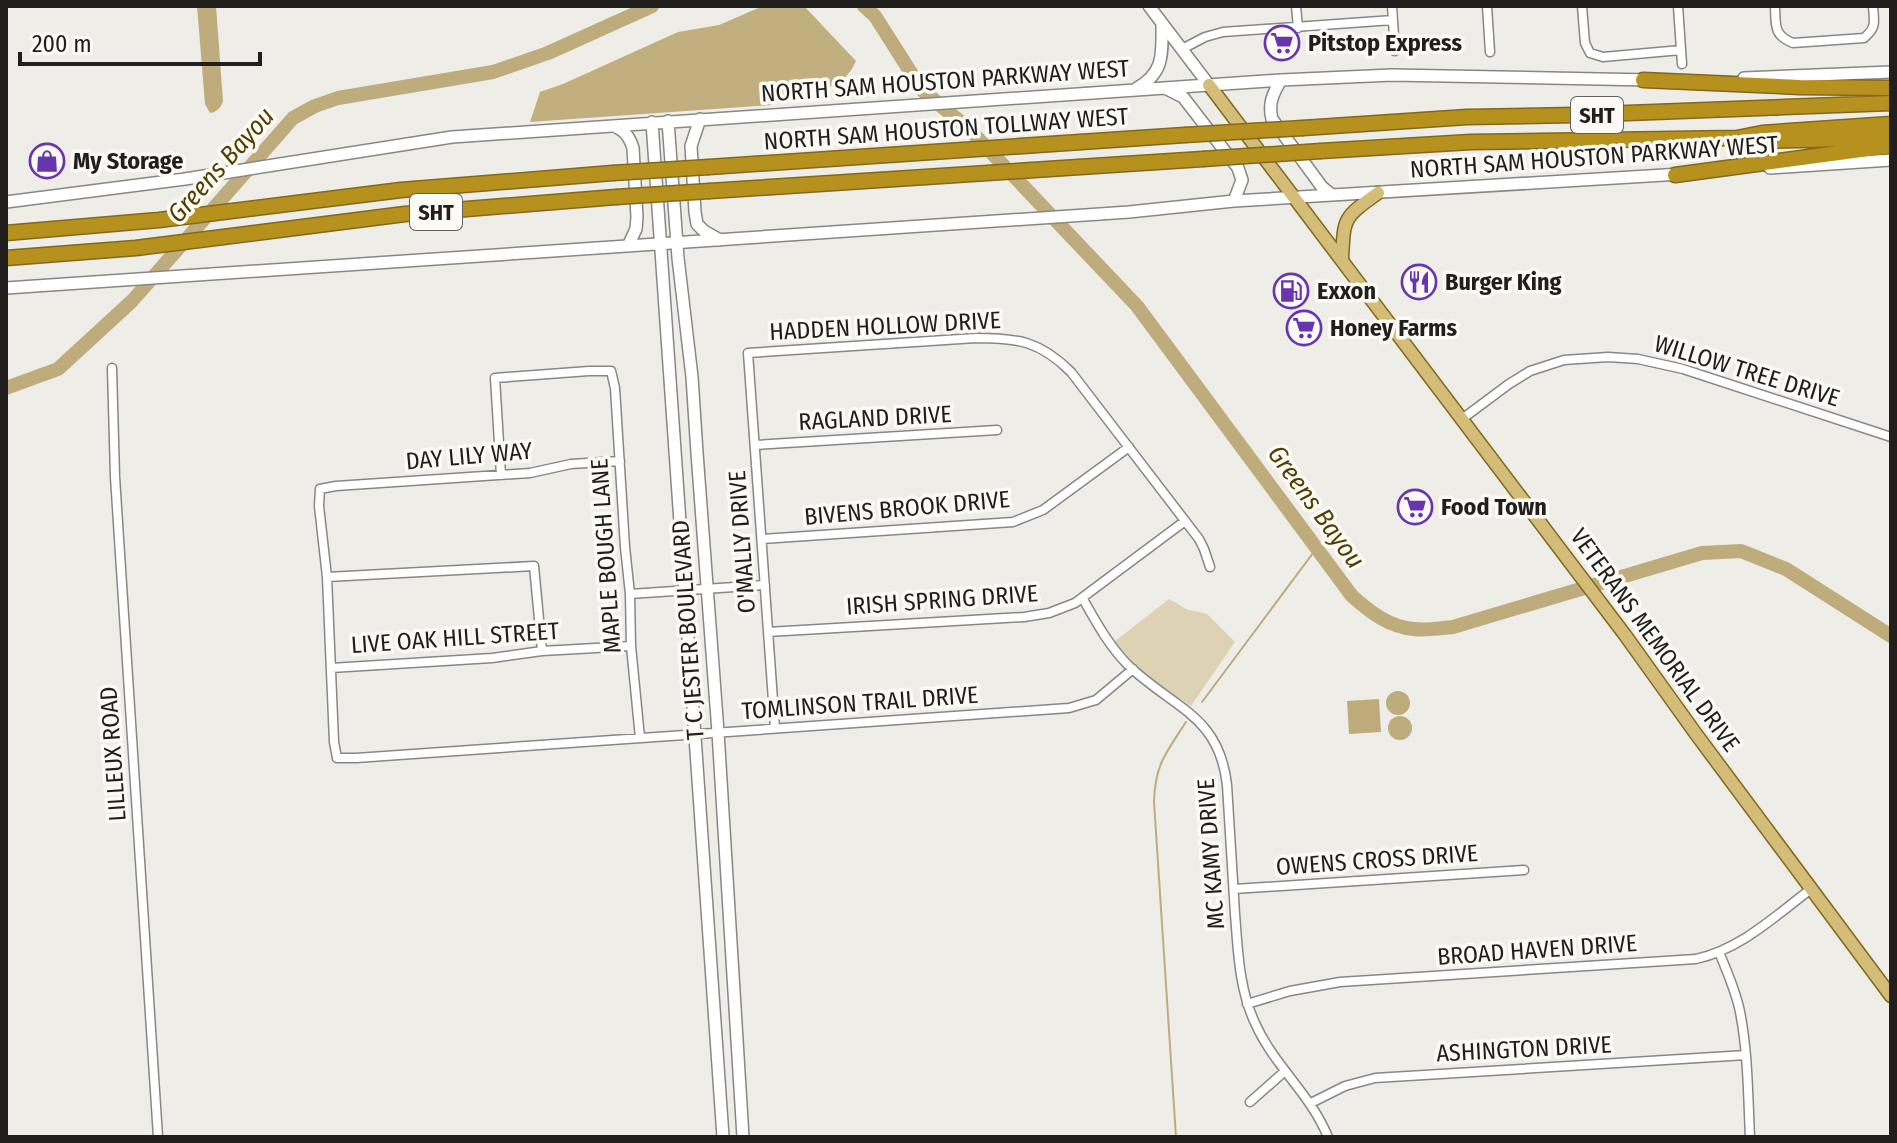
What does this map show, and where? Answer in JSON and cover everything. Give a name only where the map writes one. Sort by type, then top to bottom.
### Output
[{"type":"highway","points":[[1643,80],[1891,88]]},
{"type":"highway","name":"NORTH SAM HOUSTON TOLLWAY WEST","points":[[6,233],[159,220],[401,190],[613,173],[1467,117],[1891,103]]},
{"type":"highway","name":"NORTH SAM HOUSTON TOLLWAY WEST","points":[[6,258],[136,248],[405,214],[616,197],[1471,142],[1737,138],[1762,133],[1891,124]]},
{"type":"highway","name":"NORTH SAM HOUSTON TOLLWAY WEST","points":[[1737,138],[1756,142],[1891,138]]},
{"type":"highway","points":[[1675,175],[1891,146]]},
{"type":"main road","name":"VETERANS MEMORIAL DRIVE","points":[[1149,6],[1604,607],[1891,996]]},
{"type":"main road","points":[[1132,90],[1149,81],[1158,70],[1162,57],[1162,23]]},
{"type":"main road","name":"NORTH SAM HOUSTON PARKWAY WEST","points":[[6,202],[185,179],[452,137],[652,122],[1392,75],[1643,80],[1891,72]]},
{"type":"main road","points":[[1281,80],[1273,93],[1269,109],[1272,119],[1322,187],[1332,195]]},
{"type":"main road","points":[[1165,88],[1183,97],[1238,168],[1242,180],[1234,201]]},
{"type":"main road","points":[[700,119],[691,146],[695,212],[697,224],[720,240]]},
{"type":"main road","name":"T C JESTER BOULEVARD","points":[[668,121],[677,243],[692,377],[743,1136]]},
{"type":"main road","name":"T C JESTER BOULEVARD","points":[[652,122],[724,1137]]},
{"type":"main road","points":[[611,125],[623,130],[633,148],[637,217],[636,229],[628,246]]},
{"type":"main road","name":"NORTH SAM HOUSTON PARKWAY WEST","points":[[6,288],[1129,212],[1234,201],[1891,160]]},
{"type":"main road","points":[[1342,260],[1346,219],[1378,193]]},
{"type":"main road","points":[[677,454],[697,453]]},
{"type":"main road","points":[[710,957],[733,956]]},
{"type":"main road","points":[[724,1137],[743,1136]]},
{"type":"street","points":[[1296,6],[1298,28]]},
{"type":"street","points":[[1392,6],[1395,51]]},
{"type":"street","points":[[1487,6],[1490,52]]},
{"type":"street","points":[[1582,6],[1585,43],[1590,53],[1603,57],[1681,50]]},
{"type":"street","points":[[1678,6],[1682,64]]},
{"type":"street","points":[[1775,6],[1777,31],[1782,39],[1793,43],[1864,38],[1873,31],[1873,6]]},
{"type":"street","points":[[1182,49],[1223,32],[1393,20]]},
{"type":"street","name":"HADDEN HOLLOW DRIVE","points":[[748,353],[976,338],[1031,343],[1052,355],[1071,372],[1185,521],[1204,549],[1210,567]]},
{"type":"street","name":"O'MALLY DRIVE","points":[[748,353],[775,728]]},
{"type":"street","name":"WILLOW TREE DRIVE","points":[[1462,419],[1530,371],[1564,360],[1608,357],[1653,361],[1683,369],[1891,437]]},
{"type":"street","name":"LILLEUX ROAD","points":[[112,368],[115,477],[158,1137]]},
{"type":"street","name":"MAPLE BOUGH LANE","points":[[501,475],[495,378],[611,371],[615,388],[631,646],[640,738]]},
{"type":"street","name":"RAGLAND DRIVE","points":[[755,445],[997,430]]},
{"type":"street","name":"BIVENS BROOK DRIVE","points":[[762,539],[1013,522],[1033,515],[1057,500],[1129,447]]},
{"type":"street","name":"DAY LILY WAY","points":[[327,577],[320,489],[530,473],[571,464],[620,461]]},
{"type":"street","name":"IRISH SPRING DRIVE","points":[[768,632],[1024,617],[1063,609],[1083,599],[1185,521]]},
{"type":"street","points":[[331,668],[327,577],[534,566],[542,651]]},
{"type":"street","points":[[630,594],[765,585]]},
{"type":"street","name":"MC KAMY DRIVE","points":[[1083,599],[1112,647],[1133,669],[1204,726],[1219,749],[1227,785],[1239,968],[1247,1004],[1261,1037],[1311,1103],[1328,1137]]},
{"type":"street","name":"LIVE OAK HILL STREET","points":[[331,668],[631,646]]},
{"type":"street","name":"TOMLINSON TRAIL DRIVE","points":[[331,668],[337,758],[1069,708],[1096,700],[1133,669]]},
{"type":"street","name":"OWENS CROSS DRIVE","points":[[1234,889],[1524,870]]},
{"type":"street","name":"BROAD HAVEN DRIVE","points":[[1247,1004],[1311,986],[1340,982],[1696,959],[1740,943],[1811,889]]},
{"type":"street","points":[[1719,952],[1740,1012],[1746,1055],[1750,1137]]},
{"type":"street","name":"ASHINGTON DRIVE","points":[[1311,1103],[1345,1086],[1375,1078],[1746,1055]]},
{"type":"street","points":[[1250,1102],[1285,1071]]},
{"type":"shaded area","points":[[197,6],[216,6],[223,101],[215,112],[210,113],[205,104]]},
{"type":"shaded area","points":[[763,6],[804,6],[856,61],[850,72],[836,84],[786,97],[771,105],[530,122],[540,92],[678,32],[719,25]]},
{"type":"shaded area","points":[[1169,599],[1186,609],[1207,614],[1235,642],[1191,706],[1151,680],[1114,642]]},
{"type":"shaded area","points":[[1398,691],[1407,694],[1410,703],[1407,712],[1398,715],[1389,712],[1386,703],[1389,694]]},
{"type":"shaded area","points":[[1379,699],[1381,732],[1349,734],[1347,701]]},
{"type":"shaded area","points":[[1400,716],[1409,719],[1412,728],[1409,737],[1400,740],[1391,737],[1388,728],[1391,719]]},
{"type":"waterway","name":"Greens Bayou","points":[[6,388],[58,369],[132,301],[293,118],[338,98],[493,72],[548,53],[652,6]]},
{"type":"waterway","name":"Greens Bayou","points":[[864,6],[875,16],[922,90],[969,129],[1137,306],[1352,596],[1380,618],[1414,629],[1453,627],[1702,553],[1741,551],[1786,569],[1891,636]]},
{"type":"waterway","points":[[1202,702],[1316,549]]},
{"type":"waterway","points":[[1176,1137],[1154,802],[1159,768],[1186,722]]},
{"type":"place","name":"Pitstop Express","points":[[1282,43]]},
{"type":"place","name":"My Storage","points":[[47,161]]},
{"type":"place","name":"Burger King","points":[[1419,282]]},
{"type":"place","name":"Exxon","points":[[1291,291]]},
{"type":"place","name":"Honey Farms","points":[[1304,328]]},
{"type":"place","name":"Food Town","points":[[1415,507]]}]
